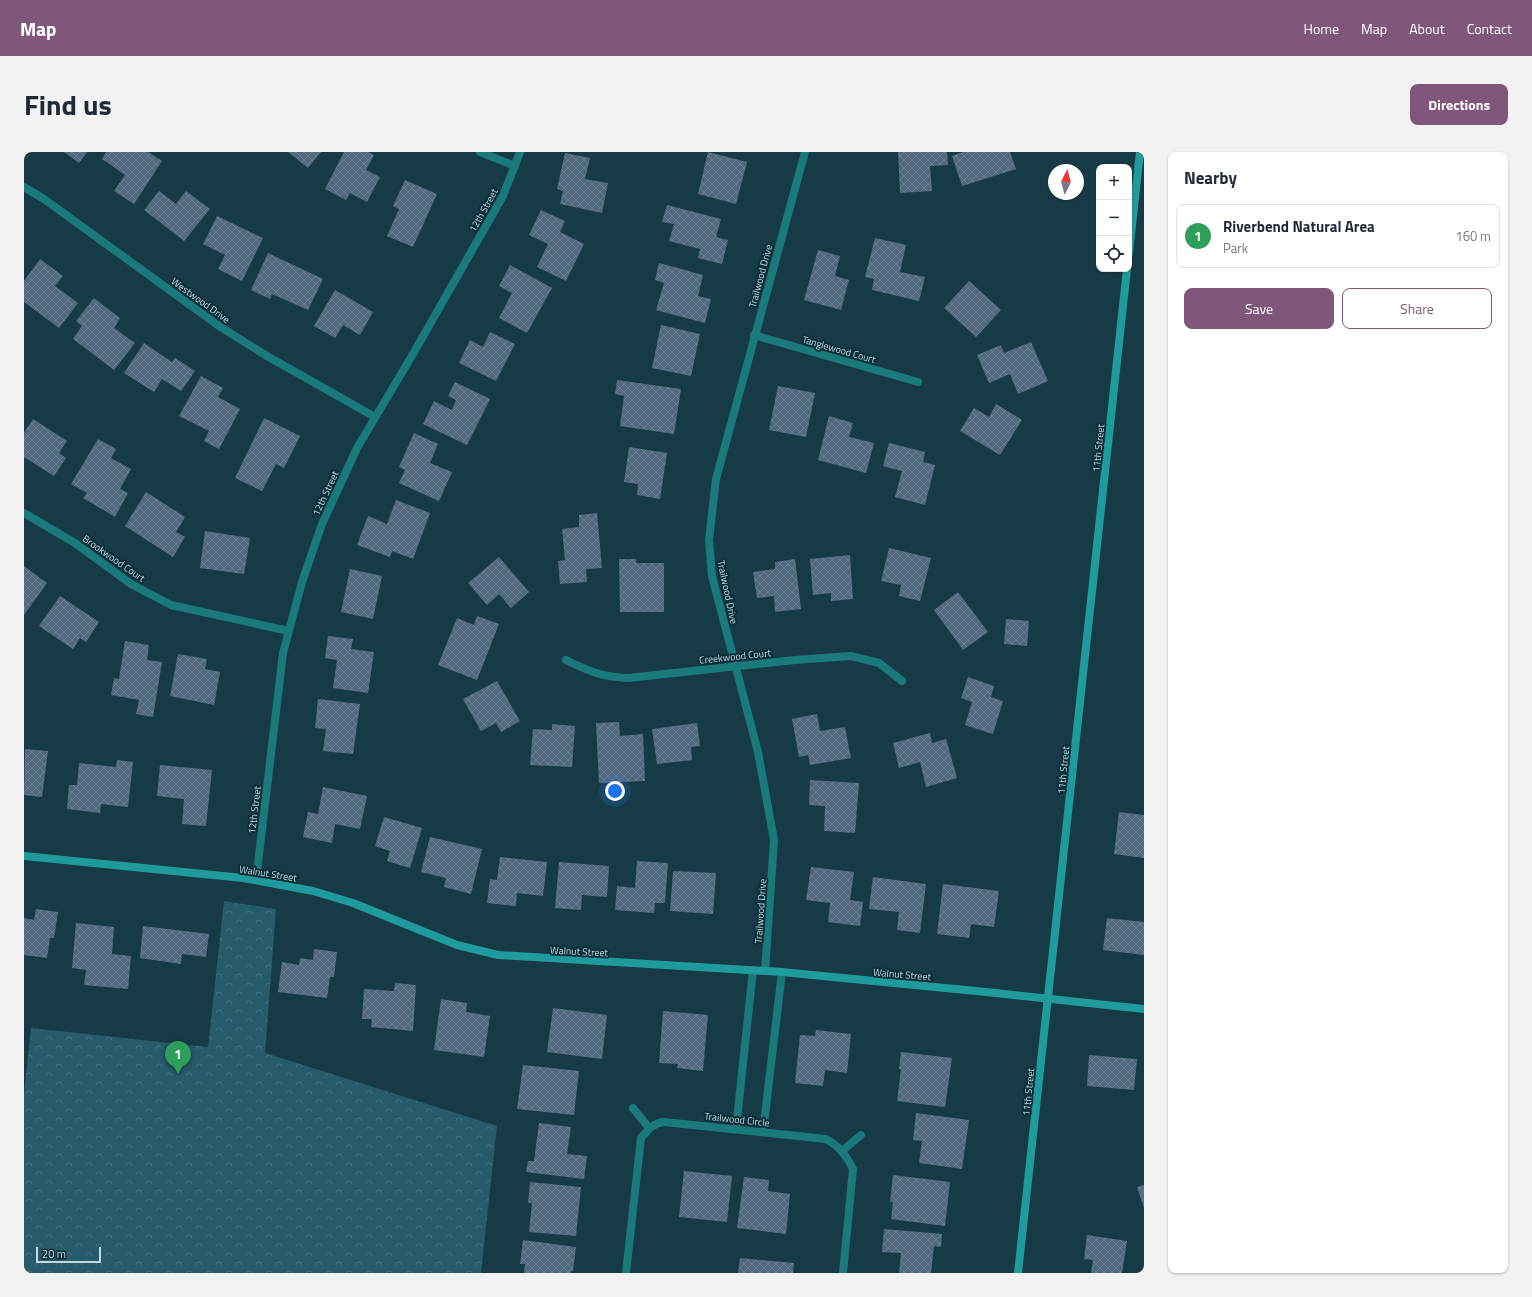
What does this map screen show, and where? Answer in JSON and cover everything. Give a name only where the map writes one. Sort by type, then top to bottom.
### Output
[{"type":"street","points":[[480,152],[515,166]]},
{"type":"street","name":"12th Street","points":[[256,880],[283,653],[302,582],[322,524],[357,448],[414,354],[503,196],[520,152]]},
{"type":"street","name":"Trailwood Drive","points":[[765,971],[774,840],[758,752],[712,576],[709,540],[716,479],[805,152]]},
{"type":"street","points":[[1131,236],[1140,152]]},
{"type":"street","name":"Westwood Drive","points":[[24,187],[44,199],[219,326],[266,356],[375,417]]},
{"type":"street","name":"11th Street","points":[[1018,1273],[1127,272]]},
{"type":"street","name":"Tanglewood Court","points":[[754,335],[918,382]]},
{"type":"street","name":"Brookwood Court","points":[[24,513],[75,543],[131,584],[171,605],[289,631]]},
{"type":"street","name":"Creekwood Court","points":[[566,660],[589,671],[607,677],[628,678],[735,666],[851,656],[879,662],[902,680]]},
{"type":"street","name":"Walnut Street","points":[[24,856],[256,880],[314,890],[353,903],[457,945],[498,955],[575,961],[782,972],[1144,1009]]},
{"type":"street","points":[[736,1129],[753,970]]},
{"type":"street","points":[[763,1132],[782,972]]},
{"type":"street","points":[[626,1273],[641,1138],[649,1128],[633,1108]]},
{"type":"street","name":"Trailwood Circle","points":[[649,1128],[658,1122],[664,1122],[826,1139],[833,1143],[846,1156],[853,1169],[843,1273]]},
{"type":"street","points":[[842,1151],[861,1135]]},
{"type":"green space","points":[[224,901],[276,909],[265,1053],[497,1126],[481,1273],[24,1273],[24,1094],[31,1028],[208,1047]]},
{"type":"building","points":[[64,152],[87,152],[79,163]]},
{"type":"building","points":[[106,152],[148,152],[162,161],[134,204],[114,191],[125,175],[102,159]]},
{"type":"building","points":[[288,152],[321,152],[308,168]]},
{"type":"building","points":[[344,152],[368,152],[374,155],[366,170],[380,177],[367,202],[350,193],[346,200],[325,189]]},
{"type":"building","points":[[708,152],[747,162],[736,204],[698,194]]},
{"type":"building","points":[[898,152],[947,152],[948,165],[930,166],[932,191],[900,193]]},
{"type":"building","points":[[963,152],[1010,152],[1016,169],[962,186],[952,156]]},
{"type":"building","points":[[565,153],[590,158],[585,179],[608,183],[602,213],[560,204],[563,191],[557,189]]},
{"type":"building","points":[[405,180],[437,194],[413,247],[387,236],[399,209],[393,206]]},
{"type":"building","points":[[159,191],[176,204],[186,191],[210,209],[184,241],[144,210]]},
{"type":"building","points":[[667,205],[721,219],[716,237],[728,240],[722,264],[698,258],[700,249],[669,241],[674,224],[662,222]]},
{"type":"building","points":[[541,210],[565,221],[560,232],[584,244],[566,281],[537,267],[548,244],[529,235]]},
{"type":"building","points":[[217,216],[263,238],[242,281],[218,269],[225,255],[203,244]]},
{"type":"building","points":[[875,238],[906,245],[900,272],[925,277],[919,301],[872,290],[874,279],[865,277]]},
{"type":"building","points":[[818,250],[840,256],[835,276],[849,280],[841,310],[804,300]]},
{"type":"building","points":[[268,253],[323,279],[308,310],[272,294],[270,299],[251,290]]},
{"type":"building","points":[[40,259],[63,276],[55,286],[78,303],[59,328],[24,302],[24,281]]},
{"type":"building","points":[[659,263],[703,275],[698,296],[711,299],[705,323],[656,310],[664,283],[655,280]]},
{"type":"building","points":[[510,265],[552,288],[527,333],[499,318],[512,293],[499,286]]},
{"type":"building","points":[[969,281],[1001,310],[976,337],[944,308]]},
{"type":"building","points":[[335,290],[373,312],[360,335],[343,325],[335,338],[314,326]]},
{"type":"building","points":[[94,298],[120,318],[114,328],[135,343],[114,370],[73,339],[82,326],[76,321]]},
{"type":"building","points":[[661,325],[700,334],[691,376],[652,368]]},
{"type":"building","points":[[490,332],[515,344],[496,381],[459,363],[470,340],[483,347]]},
{"type":"building","points":[[1031,342],[1048,381],[1018,394],[1010,374],[989,383],[977,355],[1001,345],[1004,353]]},
{"type":"building","points":[[144,343],[172,362],[175,358],[195,371],[181,391],[162,379],[154,392],[124,373]]},
{"type":"building","points":[[201,376],[223,388],[218,397],[240,409],[219,449],[204,441],[209,431],[179,416]]},
{"type":"building","points":[[617,380],[681,389],[674,434],[620,426],[624,396],[615,394]]},
{"type":"building","points":[[455,382],[490,399],[467,445],[423,424],[434,401],[452,410],[456,400],[448,396]]},
{"type":"building","points":[[778,386],[815,393],[806,437],[769,430]]},
{"type":"building","points":[[996,404],[1022,420],[1000,455],[960,431],[974,408],[989,417]]},
{"type":"building","points":[[829,416],[853,423],[849,437],[874,443],[866,473],[818,460]]},
{"type":"building","points":[[264,418],[300,436],[284,468],[276,464],[262,491],[235,478]]},
{"type":"building","points":[[33,419],[67,441],[59,453],[66,458],[54,476],[24,457],[24,433]]},
{"type":"building","points":[[414,433],[438,444],[430,463],[452,472],[439,501],[399,483],[405,470],[399,467]]},
{"type":"building","points":[[98,439],[116,449],[111,458],[131,469],[120,489],[128,493],[115,517],[83,498],[87,493],[71,484]]},
{"type":"building","points":[[889,443],[925,452],[923,462],[935,465],[925,505],[895,497],[902,471],[883,466]]},
{"type":"building","points":[[629,447],[667,453],[660,499],[637,495],[638,484],[624,482]]},
{"type":"building","points":[[146,492],[185,517],[176,532],[185,537],[173,557],[125,526]]},
{"type":"building","points":[[396,500],[430,513],[413,559],[392,551],[390,557],[357,545],[368,516],[387,524]]},
{"type":"building","points":[[597,513],[602,568],[586,569],[587,582],[560,584],[558,561],[565,560],[562,529],[579,527],[579,515]]},
{"type":"building","points":[[205,531],[250,538],[244,574],[200,568]]},
{"type":"building","points":[[889,548],[931,558],[920,601],[899,596],[901,585],[881,581]]},
{"type":"building","points":[[850,555],[853,599],[831,601],[831,593],[813,595],[810,559]]},
{"type":"building","points":[[499,557],[529,592],[511,608],[499,594],[487,605],[468,583]]},
{"type":"building","points":[[619,559],[636,559],[636,563],[664,563],[664,612],[620,612]]},
{"type":"building","points":[[795,559],[801,609],[775,612],[774,596],[757,598],[753,572],[775,569],[775,562]]},
{"type":"building","points":[[24,566],[47,583],[24,615]]},
{"type":"building","points":[[350,569],[382,576],[373,619],[341,612]]},
{"type":"building","points":[[958,592],[988,632],[963,650],[934,610]]},
{"type":"building","points":[[60,596],[99,622],[86,642],[80,638],[73,649],[39,626]]},
{"type":"building","points":[[477,616],[499,624],[477,680],[438,665],[457,618],[474,625]]},
{"type":"building","points":[[1006,619],[1029,621],[1027,646],[1004,644]]},
{"type":"building","points":[[328,636],[353,639],[351,649],[374,652],[368,693],[333,688],[337,660],[325,658]]},
{"type":"building","points":[[125,641],[149,645],[147,660],[162,662],[153,717],[136,714],[139,700],[111,695],[114,678],[119,679]]},
{"type":"building","points":[[178,654],[207,659],[205,669],[220,672],[214,705],[170,696]]},
{"type":"building","points":[[968,677],[994,686],[991,697],[1003,701],[993,734],[965,725],[972,702],[961,698]]},
{"type":"building","points":[[497,681],[520,721],[501,732],[496,723],[481,731],[463,699]]},
{"type":"building","points":[[318,699],[360,704],[353,754],[323,751],[326,729],[315,728]]},
{"type":"building","points":[[817,714],[820,731],[845,727],[851,758],[810,765],[808,755],[799,757],[792,719]]},
{"type":"building","points":[[619,722],[620,736],[643,734],[645,781],[599,783],[596,723]]},
{"type":"building","points":[[697,723],[700,746],[691,747],[692,760],[657,764],[652,729]]},
{"type":"building","points":[[552,724],[575,726],[572,767],[530,765],[533,729],[552,730]]},
{"type":"building","points":[[930,733],[932,743],[946,739],[957,778],[926,787],[920,762],[899,768],[893,743]]},
{"type":"building","points":[[25,749],[48,751],[42,797],[24,795]]},
{"type":"building","points":[[117,760],[133,762],[128,807],[101,804],[100,813],[67,809],[69,785],[77,785],[79,763],[116,767]]},
{"type":"building","points":[[160,765],[212,770],[206,826],[182,824],[184,799],[157,796]]},
{"type":"building","points":[[810,780],[859,783],[855,833],[824,831],[825,806],[809,805]]},
{"type":"building","points":[[323,787],[367,796],[360,829],[335,824],[332,843],[303,837],[308,812],[318,814]]},
{"type":"building","points":[[1119,812],[1144,815],[1144,858],[1114,854]]},
{"type":"building","points":[[384,817],[422,828],[410,868],[387,861],[390,851],[375,846]]},
{"type":"building","points":[[430,837],[482,849],[471,894],[444,887],[446,878],[421,872]]},
{"type":"building","points":[[500,857],[547,862],[543,896],[517,893],[516,906],[487,903],[490,879],[497,880]]},
{"type":"building","points":[[637,861],[668,863],[665,903],[655,903],[654,913],[615,910],[617,886],[635,888]]},
{"type":"building","points":[[559,862],[609,866],[607,897],[582,895],[581,910],[555,908]]},
{"type":"building","points":[[811,867],[854,872],[850,900],[863,902],[860,926],[828,922],[830,903],[806,900]]},
{"type":"building","points":[[673,871],[716,873],[713,914],[670,911]]},
{"type":"building","points":[[873,877],[926,884],[920,933],[897,930],[899,912],[869,909]]},
{"type":"building","points":[[943,884],[999,891],[994,927],[971,924],[969,938],[937,934]]},
{"type":"building","points":[[36,909],[58,912],[54,938],[50,938],[47,958],[24,955],[24,918],[34,920]]},
{"type":"building","points":[[1107,918],[1144,922],[1144,955],[1103,950]]},
{"type":"building","points":[[76,923],[114,927],[112,954],[131,956],[128,989],[84,985],[86,970],[72,968]]},
{"type":"building","points":[[143,926],[209,934],[206,957],[182,954],[181,964],[140,958]]},
{"type":"building","points":[[314,949],[337,952],[334,977],[330,977],[327,998],[278,992],[282,962],[299,965],[300,958],[313,960]]},
{"type":"building","points":[[395,983],[416,985],[413,1031],[371,1027],[372,1019],[362,1019],[364,989],[394,991]]},
{"type":"building","points":[[441,999],[467,1003],[466,1012],[490,1016],[484,1057],[434,1050]]},
{"type":"building","points":[[553,1008],[607,1015],[602,1059],[547,1052]]},
{"type":"building","points":[[663,1011],[708,1015],[703,1071],[677,1068],[678,1064],[659,1063]]},
{"type":"building","points":[[816,1030],[851,1034],[847,1073],[825,1070],[823,1086],[795,1083],[800,1035],[815,1036]]},
{"type":"building","points":[[901,1052],[952,1058],[945,1107],[897,1101],[901,1069],[899,1069]]},
{"type":"building","points":[[1089,1055],[1137,1059],[1134,1090],[1087,1086]]},
{"type":"building","points":[[523,1065],[579,1071],[574,1115],[517,1109]]},
{"type":"building","points":[[916,1113],[969,1120],[962,1169],[919,1163],[922,1141],[913,1140]]},
{"type":"building","points":[[539,1123],[571,1127],[567,1154],[587,1156],[584,1179],[526,1172],[528,1161],[534,1161]]},
{"type":"building","points":[[684,1171],[732,1176],[727,1222],[679,1217]]},
{"type":"building","points":[[893,1175],[950,1182],[945,1226],[891,1219],[893,1202],[890,1202]]},
{"type":"building","points":[[744,1177],[769,1180],[768,1191],[790,1194],[786,1234],[737,1228]]},
{"type":"building","points":[[530,1182],[581,1187],[576,1236],[529,1232],[532,1203],[528,1203]]},
{"type":"building","points":[[1144,1185],[1144,1208],[1137,1187]]},
{"type":"building","points":[[884,1229],[942,1234],[941,1247],[934,1246],[931,1273],[899,1273],[901,1253],[882,1252]]},
{"type":"building","points":[[1087,1235],[1127,1241],[1122,1273],[1091,1273],[1093,1260],[1084,1259]]},
{"type":"building","points":[[523,1240],[576,1247],[573,1271],[571,1271],[571,1273],[524,1273],[525,1264],[520,1264]]},
{"type":"building","points":[[740,1258],[794,1263],[793,1273],[738,1273]]},
{"type":"place","name":"Riverbend Natural Area","points":[[178,1074]]}]
